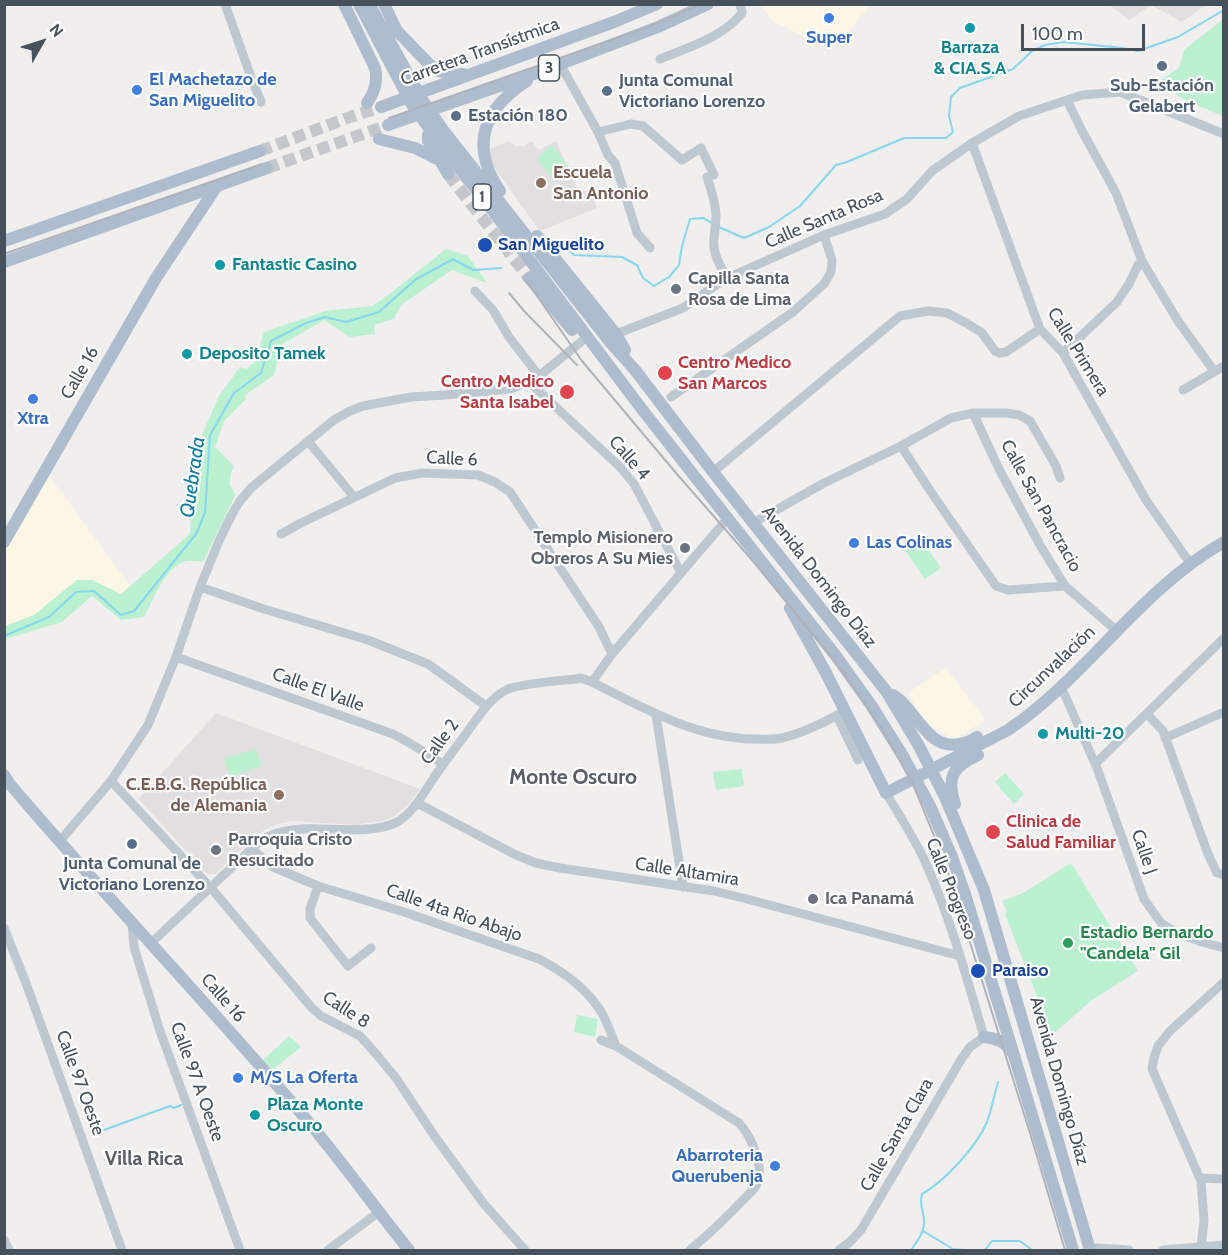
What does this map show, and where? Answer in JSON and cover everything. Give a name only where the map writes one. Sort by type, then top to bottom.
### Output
[{"type":"main road","points":[[344,4],[375,68],[376,81],[367,103]]},
{"type":"main road","name":"Avenida Domingo Díaz","points":[[359,4],[411,103],[446,152],[727,519],[836,656],[898,747],[930,806],[965,894],[1073,1251]]},
{"type":"main road","name":"Avenida Domingo Díaz","points":[[369,4],[423,101],[442,130],[610,342],[635,370],[886,691],[920,746],[945,797],[984,890],[1089,1250]]},
{"type":"main road","points":[[384,4],[397,31],[439,71],[474,73]]},
{"type":"main road","name":"Carretera Transístmica","points":[[381,107],[614,22],[657,4]]},
{"type":"main road","name":"Carretera Transístmica","points":[[388,125],[545,70],[658,27],[708,4]]},
{"type":"main road","points":[[370,55],[383,60],[395,54],[398,47],[397,31]]},
{"type":"main road","points":[[500,191],[490,174],[484,156],[484,140],[488,121],[503,98],[545,70]]},
{"type":"main road","points":[[448,174],[429,145],[428,138],[435,127],[445,125],[450,128],[616,334],[635,370]]},
{"type":"main road","points":[[379,139],[410,146],[439,160]]},
{"type":"main road","points":[[4,242],[260,151]]},
{"type":"main road","points":[[4,261],[267,168]]},
{"type":"main road","name":"Calle 16","points":[[4,542],[156,278],[216,186]]},
{"type":"main road","points":[[178,199],[191,210],[190,224]]},
{"type":"main road","points":[[530,278],[601,365],[620,380]]},
{"type":"main road","name":"Circunvalación","points":[[886,793],[1018,723],[1057,691],[1167,582],[1190,563],[1224,542]]},
{"type":"main road","points":[[774,578],[841,713],[886,793]]},
{"type":"main road","points":[[886,691],[897,697],[925,731],[938,740],[952,745],[965,743],[989,733],[1018,715],[1065,674],[1091,657]]},
{"type":"main road","points":[[966,845],[963,823],[951,793],[953,773],[967,760],[1012,737],[1047,710],[1091,657]]},
{"type":"main road","name":"Calle 16","points":[[4,775],[58,842],[151,943],[312,1127],[409,1251]]},
{"type":"main road","points":[[984,1037],[999,1040],[1010,1047],[1015,1059]]},
{"type":"street","points":[[225,4],[261,102]]},
{"type":"street","points":[[660,59],[717,35],[742,13],[740,4]]},
{"type":"street","points":[[560,64],[598,132],[608,155],[615,163],[637,233],[650,248]]},
{"type":"street","name":"Calle Santa Rosa","points":[[616,334],[683,308],[728,278],[824,236],[885,214],[907,199],[932,171],[972,143],[1019,116],[1082,95],[1120,92],[1224,134]]},
{"type":"street","points":[[1067,100],[1116,193],[1143,261],[1178,321],[1214,371]]},
{"type":"street","points":[[598,132],[631,124],[643,126],[682,160],[701,148],[714,176],[707,177],[713,194],[716,219],[714,250],[728,278]]},
{"type":"street","name":"Calle Primera","points":[[972,143],[1040,329],[1063,353],[1146,500],[1190,563]]},
{"type":"street","points":[[670,397],[793,312],[824,284],[831,272],[832,260],[824,236]]},
{"type":"street","points":[[1063,353],[1117,302],[1129,285],[1137,265],[1143,261]]},
{"type":"street","points":[[475,291],[493,310],[509,338],[539,375]]},
{"type":"street","points":[[713,472],[900,316],[928,311],[947,313],[982,333],[995,351],[1000,353],[1006,352],[1040,329]]},
{"type":"street","points":[[58,842],[111,781],[148,725],[219,541],[240,501],[252,487],[334,420],[350,411],[363,406],[411,397],[510,389],[529,382],[582,341]]},
{"type":"street","points":[[1183,390],[1224,366]]},
{"type":"street","name":"Calle 4","points":[[529,382],[620,467],[634,484],[681,573]]},
{"type":"street","name":"Calle San Pancracio","points":[[974,413],[1009,488],[1065,586],[1117,631]]},
{"type":"street","name":"Calle San Pancracio","points":[[753,523],[824,483],[901,446],[951,418],[974,413],[1006,413],[1019,415],[1030,421],[1056,466],[1060,478]]},
{"type":"street","points":[[308,441],[354,497]]},
{"type":"street","points":[[901,446],[996,586],[1008,590],[1065,586]]},
{"type":"street","name":"Calle 6","points":[[281,534],[395,478],[422,473],[478,475],[510,492],[599,627],[612,654]]},
{"type":"street","points":[[727,519],[612,654],[592,681],[656,715],[709,733],[740,739],[769,739],[794,734],[841,713],[858,760]]},
{"type":"street","points":[[200,587],[368,640],[428,664],[486,706]]},
{"type":"street","points":[[1096,764],[1224,638]]},
{"type":"street","name":"Calle El Valle","points":[[176,657],[393,734],[443,764]]},
{"type":"street","name":"Calle 2","points":[[151,943],[270,834],[292,829],[354,831],[386,827],[406,816],[417,804],[486,706],[509,689],[576,678],[592,681]]},
{"type":"street","name":"Calle J","points":[[1063,691],[1096,764],[1144,899],[1161,923],[1177,933],[1224,948]]},
{"type":"street","points":[[1165,738],[1224,712]]},
{"type":"street","points":[[1147,714],[1163,731],[1208,854],[1218,873],[1224,875]]},
{"type":"street","points":[[656,715],[683,887]]},
{"type":"street","name":"Calle 8","points":[[111,781],[211,888],[312,1008],[321,1016],[360,1036],[377,1055],[396,1078],[484,1204],[525,1251]]},
{"type":"street","name":"Calle Progreso","points":[[886,793],[909,831],[934,883],[960,956],[984,1037]]},
{"type":"street","name":"Calle Altamira","points":[[417,804],[516,855],[536,862],[560,868],[714,891],[960,956]]},
{"type":"street","name":"Calle 4ta Rio Abajo","points":[[252,849],[273,867],[318,886],[404,912],[555,967],[591,999],[602,1014],[616,1046]]},
{"type":"street","points":[[318,886],[310,909],[310,918],[348,966],[371,948]]},
{"type":"street","name":"Calle 97 A Oeste","points":[[132,923],[134,947],[160,1031],[240,1251]]},
{"type":"street","name":"Calle 97 Oeste","points":[[4,928],[122,1251]]},
{"type":"street","points":[[1201,1247],[1204,1221],[1201,1181],[1152,1069],[1158,1046],[1170,1031],[1224,982]]},
{"type":"street","name":"Calle Santa Clara","points":[[839,1251],[861,1230],[962,1058],[970,1047],[984,1037]]},
{"type":"street","points":[[601,1040],[616,1046],[739,1123],[750,1138],[760,1172],[757,1185],[690,1251]]},
{"type":"street","points":[[1200,1178],[1224,1179]]},
{"type":"street","points":[[328,1251],[379,1212]]},
{"type":"street","points":[[4,1240],[9,1251]]},
{"type":"street","points":[[1162,1251],[1224,1245]]},
{"type":"street","points":[[1089,1250],[1098,1248],[1129,1251]]},
{"type":"shaded area","points":[[867,4],[869,7],[848,32],[834,43],[815,40],[774,22],[760,5]]},
{"type":"shaded area","points":[[1110,5],[1151,5],[1129,20]]},
{"type":"shaded area","points":[[1151,5],[1206,5],[1182,22]]},
{"type":"shaded area","name":"Escuela San Antonio","points":[[509,141],[515,146],[524,146],[532,141],[539,150],[556,141],[579,193],[590,189],[597,208],[540,231],[491,163],[490,149]]},
{"type":"shaded area","points":[[47,475],[131,587],[121,594],[92,580],[77,580],[34,616],[5,626],[5,552]]},
{"type":"shaded area","points":[[946,668],[986,720],[958,737],[949,737],[924,721],[909,692]]},
{"type":"shaded area","name":"C.E.B.G. República de Alemania","points":[[216,713],[420,789],[408,805],[393,817],[382,821],[354,825],[292,821],[270,827],[257,835],[215,874],[207,874],[139,799]]},
{"type":"green space","points":[[1223,19],[1223,116],[1189,102],[1156,83],[1179,68],[1184,50]]},
{"type":"green space","points":[[552,145],[571,170],[555,182],[537,158]]},
{"type":"green space","points":[[446,249],[468,256],[487,283],[452,270],[401,305],[394,319],[374,325],[375,334],[350,337],[324,320],[281,345],[274,375],[244,396],[246,399],[224,421],[215,447],[234,466],[229,485],[235,496],[203,562],[184,561],[173,569],[158,588],[144,617],[121,620],[92,596],[62,622],[5,639],[5,626],[34,615],[77,580],[92,580],[121,594],[190,534],[192,490],[202,435],[219,396],[240,367],[246,369],[255,362],[264,332],[326,311],[372,306]]},
{"type":"green space","points":[[920,538],[941,568],[925,579],[904,549]]},
{"type":"green space","points":[[256,749],[262,766],[230,777],[224,759]]},
{"type":"green space","points":[[742,769],[744,786],[716,790],[713,772]]},
{"type":"green space","points":[[1005,773],[1024,794],[1014,804],[995,782]]},
{"type":"green space","name":"Estadio Bernardo \"Candela\" Gil","points":[[1071,863],[1138,971],[1092,1000],[1052,1035],[1002,901],[1021,894]]},
{"type":"green space","points":[[577,1015],[598,1019],[595,1037],[574,1032]]},
{"type":"green space","points":[[289,1036],[301,1047],[272,1070],[263,1060]]},
{"type":"waterway","name":"Quebrada","points":[[719,227],[744,238],[769,227],[800,206],[836,165],[904,138],[946,138],[953,132],[949,116],[951,97],[960,88],[1013,69],[1032,51],[1045,45],[1063,42],[1138,51],[1178,37],[1224,10]]},
{"type":"waterway","name":"Quebrada","points":[[548,241],[559,241],[574,255],[622,257],[637,265],[643,278],[654,286],[669,277],[679,265],[690,219],[703,218],[714,224]]},
{"type":"waterway","name":"Quebrada","points":[[4,636],[49,617],[76,592],[94,591],[121,615],[134,611],[196,534],[205,513],[210,435],[234,393],[261,373],[271,341],[306,323],[325,317],[346,322],[379,312],[415,280],[453,259],[473,270],[501,268]]},
{"type":"waterway","points":[[911,1250],[921,1236],[923,1228],[922,1194],[950,1172],[976,1142],[987,1122],[998,1082]]},
{"type":"waterway","points":[[93,1134],[170,1106],[174,1108],[181,1105]]},
{"type":"waterway","points":[[923,1231],[953,1249],[965,1250]]},
{"type":"waterway","points":[[985,1250],[992,1241],[1020,1241],[1032,1250]]},
{"type":"tunnel","points":[[260,151],[381,107]]},
{"type":"tunnel","points":[[267,168],[388,125]]},
{"type":"tunnel","points":[[448,174],[529,278]]},
{"type":"railway","points":[[389,118],[648,27],[702,4]]},
{"type":"railway","points":[[4,254],[262,164]]},
{"type":"railway","points":[[526,280],[582,361],[752,560],[845,674],[882,729],[913,784],[944,860],[1065,1250]]},
{"type":"railway","points":[[509,293],[577,365]]},
{"type":"place","name":"Super","points":[[829,18]]},
{"type":"place","name":"Barraza & CIA.S.A","points":[[970,28]]},
{"type":"place","name":"Sub-Estación Gelabert","points":[[1162,66]]},
{"type":"place","name":"El Machetazo de San Miguelito","points":[[137,90]]},
{"type":"place","name":"Junta Comunal Victoriano Lorenzo","points":[[607,91]]},
{"type":"place","name":"Estación 180","points":[[456,116]]},
{"type":"place","name":"Escuela San Antonio","points":[[541,183]]},
{"type":"place","name":"San Miguelito","points":[[485,245]]},
{"type":"place","name":"Fantastic Casino","points":[[220,265]]},
{"type":"place","name":"Capilla Santa Rosa de Lima","points":[[676,289]]},
{"type":"place","name":"Deposito Tamek","points":[[187,354]]},
{"type":"place","name":"Centro Medico San Marcos","points":[[665,373]]},
{"type":"place","name":"Centro Medico Santa Isabel","points":[[567,392]]},
{"type":"place","name":"Xtra","points":[[33,399]]},
{"type":"place","name":"Las Colinas","points":[[854,543]]},
{"type":"place","name":"Templo Misionero Obreros A Su Mies","points":[[685,548]]},
{"type":"place","name":"Multi-20","points":[[1043,734]]},
{"type":"place","name":"C.E.B.G. República de Alemania","points":[[279,795]]},
{"type":"place","name":"Clinica de Salud Familiar","points":[[993,832]]},
{"type":"place","name":"Junta Comunal de Victoriano Lorenzo","points":[[132,844]]},
{"type":"place","name":"Parroquia Cristo Resucitado","points":[[216,850]]},
{"type":"place","name":"Ica Panamá","points":[[813,899]]},
{"type":"place","name":"Estadio Bernardo \"Candela\" Gil","points":[[1068,943]]},
{"type":"place","name":"Paraiso","points":[[978,971]]},
{"type":"place","name":"M/S La Oferta","points":[[238,1078]]},
{"type":"place","name":"Plaza Monte Oscuro","points":[[255,1115]]},
{"type":"place","name":"Abarroteria Querubenja","points":[[775,1166]]},
{"type":"district","name":"Monte Oscuro","points":[[573,778]]},
{"type":"district","name":"Villa Rica","points":[[144,1159]]}]
